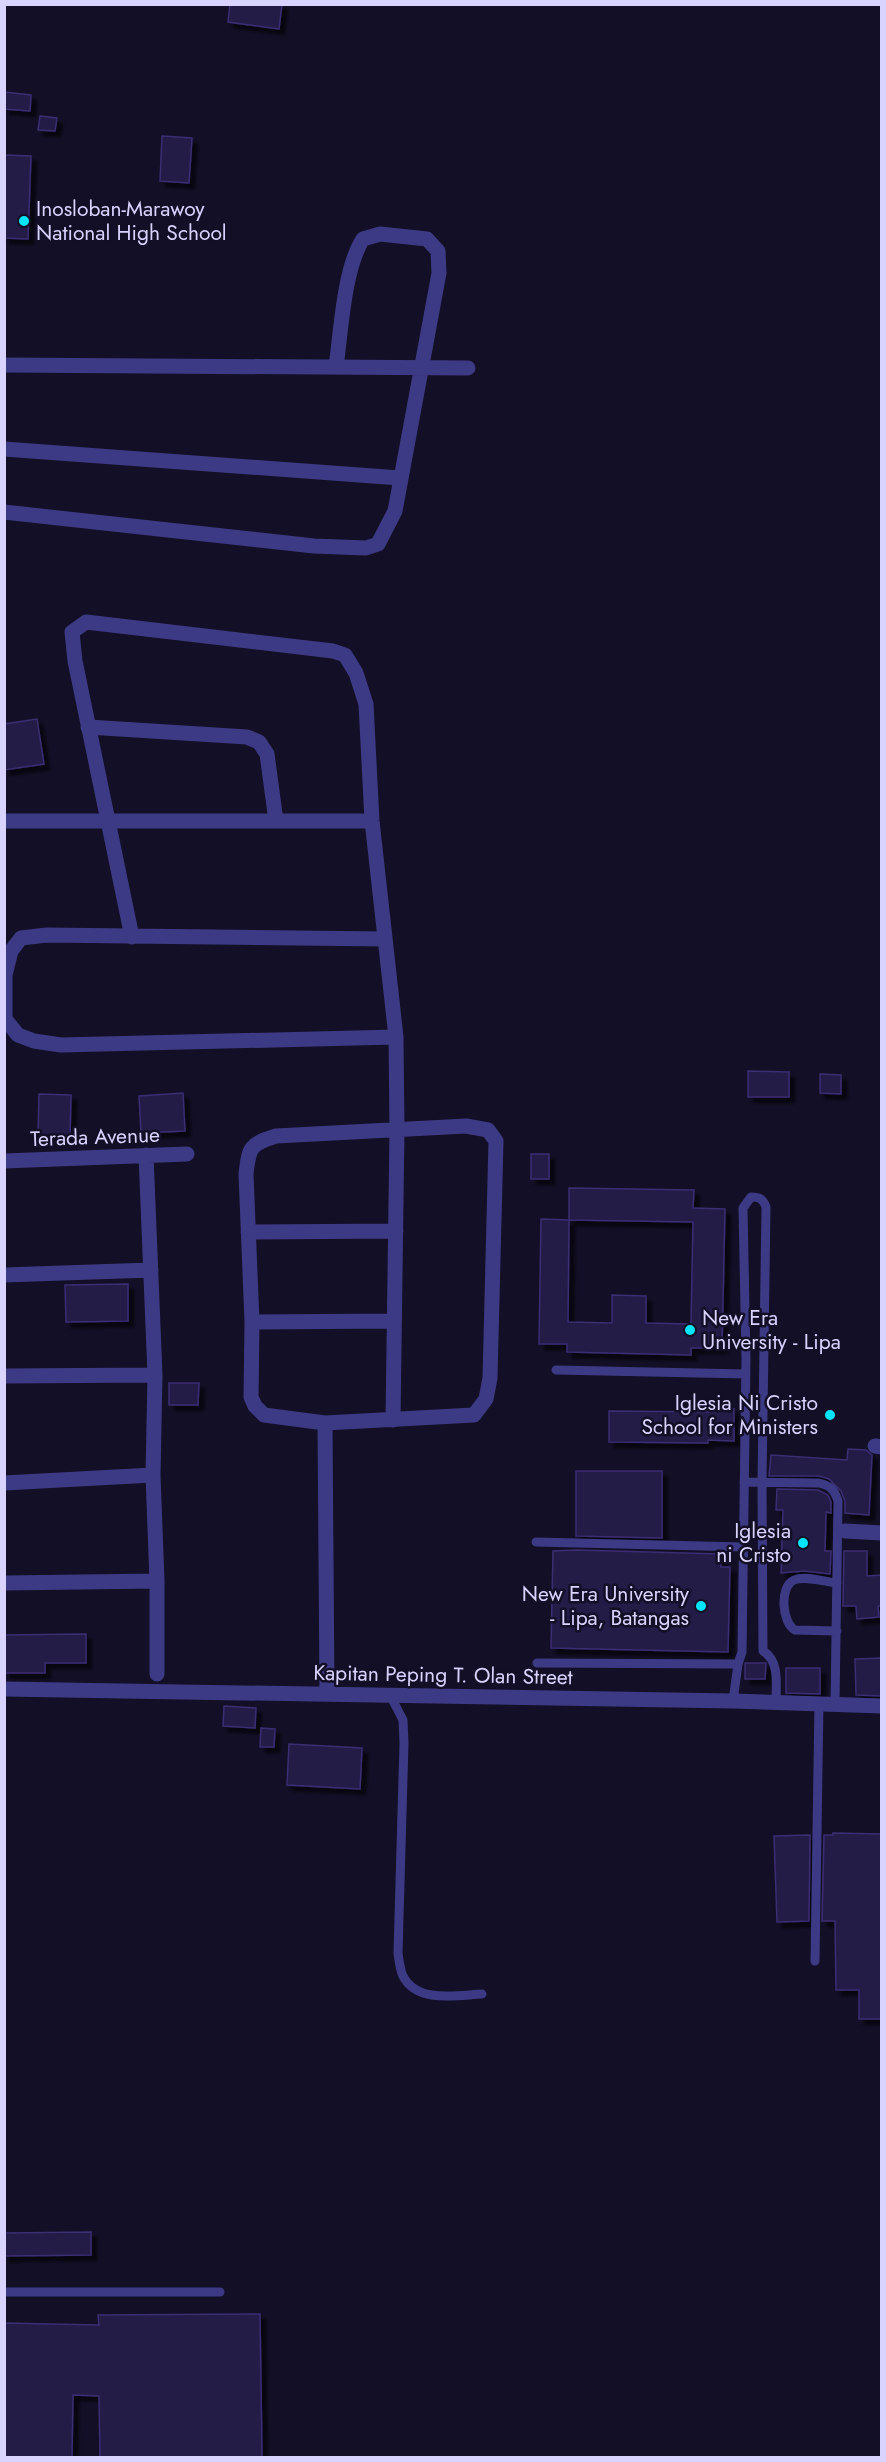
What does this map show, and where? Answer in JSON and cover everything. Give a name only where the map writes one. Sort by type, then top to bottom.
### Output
[{"type":"street","points":[[4,512],[314,546],[366,548],[378,544],[395,511],[420,367],[440,273],[438,251],[427,239],[380,234],[363,239],[355,251],[336,367]]},
{"type":"street","points":[[4,364],[468,368]]},
{"type":"street","points":[[4,449],[400,478]]},
{"type":"street","points":[[132,937],[75,662],[72,632],[86,622],[333,651],[345,655],[356,673],[366,704],[372,821],[396,1036],[393,1420]]},
{"type":"street","points":[[88,727],[247,737],[259,741],[267,754],[276,821]]},
{"type":"street","points":[[4,820],[372,821]]},
{"type":"street","points":[[385,939],[47,935],[21,938],[11,951],[5,975],[5,1018],[18,1035],[34,1041],[60,1045],[396,1036]]},
{"type":"street","points":[[466,1126],[488,1130],[496,1141],[490,1378],[486,1399],[474,1415],[325,1423],[264,1415],[250,1397],[252,1322],[246,1174],[248,1151],[257,1142],[276,1136],[397,1130],[466,1126]]},
{"type":"street","name":"Terada Avenue","points":[[4,1161],[187,1154]]},
{"type":"street","points":[[146,1155],[155,1375],[153,1475],[157,1581],[157,1674]]},
{"type":"street","points":[[248,1232],[396,1231]]},
{"type":"street","points":[[4,1275],[151,1270]]},
{"type":"street","points":[[252,1322],[394,1320]]},
{"type":"street","points":[[4,1376],[155,1375]]},
{"type":"street","points":[[325,1423],[327,1694]]},
{"type":"street","points":[[4,1483],[153,1475]]},
{"type":"street","points":[[845,1531],[882,1533]]},
{"type":"street","points":[[4,1583],[157,1581]]},
{"type":"street","name":"Kapitan Peping T. Olan Street","points":[[4,1689],[776,1701],[882,1706]]},
{"type":"lane","points":[[734,1701],[738,1664],[742,1652],[744,1547],[746,1359],[743,1208],[751,1197],[763,1199],[766,1207],[762,1482],[763,1651]]},
{"type":"lane","points":[[746,1359],[763,1357]]},
{"type":"lane","points":[[556,1370],[746,1374]]},
{"type":"lane","points":[[744,1482],[819,1483],[829,1485],[834,1490],[838,1501],[835,1704]]},
{"type":"lane","points":[[536,1542],[744,1547]]},
{"type":"lane","points":[[837,1583],[800,1579],[789,1584],[785,1590],[787,1622],[790,1627],[795,1630],[837,1631]]},
{"type":"lane","points":[[742,1652],[763,1651],[769,1655],[774,1665],[776,1701]]},
{"type":"lane","points":[[537,1663],[738,1664]]},
{"type":"lane","points":[[390,1695],[403,1720],[398,1942],[403,1977],[414,1989],[429,1995],[482,1995]]},
{"type":"lane","points":[[815,1961],[819,1703]]},
{"type":"lane","points":[[4,2292],[220,2292]]},
{"type":"building","points":[[230,4],[282,4],[279,29],[228,22]]},
{"type":"building","points":[[4,92],[31,95],[30,111],[4,109]]},
{"type":"building","points":[[40,116],[57,118],[55,131],[38,130]]},
{"type":"building","points":[[162,136],[192,138],[189,183],[160,181]]},
{"type":"building","points":[[4,155],[31,156],[28,239],[4,238]]},
{"type":"building","points":[[37,719],[44,764],[4,770],[4,724]]},
{"type":"building","points":[[748,1071],[789,1072],[789,1097],[748,1097]]},
{"type":"building","points":[[820,1074],[841,1075],[841,1094],[820,1093]]},
{"type":"building","points":[[183,1093],[185,1131],[141,1133],[139,1096]]},
{"type":"building","points":[[39,1094],[71,1095],[70,1138],[38,1138]]},
{"type":"building","points":[[531,1154],[549,1154],[549,1179],[531,1179]]},
{"type":"building","points":[[569,1188],[694,1190],[693,1208],[725,1209],[722,1348],[691,1348],[691,1355],[567,1352],[567,1344],[539,1344],[541,1219],[569,1220]],"holes":[[[569,1220],[693,1222],[691,1324],[646,1323],[646,1296],[612,1295],[612,1323],[568,1322]]]},
{"type":"building","points":[[128,1284],[128,1321],[66,1322],[65,1285]]},
{"type":"building","points":[[169,1383],[199,1383],[198,1405],[169,1405]]},
{"type":"building","points":[[714,1409],[734,1409],[734,1441],[609,1442],[609,1411],[714,1412]]},
{"type":"building","points":[[848,1449],[866,1450],[872,1455],[869,1515],[845,1513],[845,1501],[841,1491],[829,1479],[819,1476],[769,1476],[771,1455],[847,1460]]},
{"type":"building","points":[[576,1471],[662,1471],[662,1538],[576,1536]]},
{"type":"building","name":"Iglesia ni Cristo","points":[[777,1489],[818,1490],[828,1495],[831,1502],[831,1513],[826,1512],[825,1551],[831,1551],[830,1574],[804,1571],[781,1573],[783,1510],[776,1510]]},
{"type":"building","points":[[553,1551],[721,1554],[721,1567],[730,1567],[728,1652],[551,1648]]},
{"type":"building","points":[[844,1551],[867,1551],[867,1576],[882,1575],[882,1606],[878,1606],[879,1617],[857,1619],[856,1606],[843,1606]]},
{"type":"building","points":[[86,1634],[86,1663],[45,1663],[45,1673],[4,1673],[4,1635]]},
{"type":"building","points":[[882,1658],[882,1696],[856,1695],[855,1659]]},
{"type":"building","points":[[745,1663],[766,1663],[765,1679],[745,1679]]},
{"type":"building","points":[[786,1668],[820,1668],[820,1694],[786,1693]]},
{"type":"building","points":[[224,1706],[256,1708],[255,1728],[223,1726]]},
{"type":"building","points":[[261,1728],[275,1729],[274,1747],[260,1747]]},
{"type":"building","points":[[289,1744],[362,1748],[360,1789],[287,1785]]},
{"type":"building","points":[[833,1833],[882,1834],[882,2019],[859,2019],[859,1990],[836,1990],[835,1921],[822,1921],[824,1835],[833,1835]]},
{"type":"building","points":[[810,1835],[809,1921],[777,1922],[774,1836]]},
{"type":"building","points":[[91,2232],[91,2255],[4,2256],[4,2233]]},
{"type":"building","points":[[260,2314],[262,2457],[100,2457],[99,2396],[73,2395],[72,2457],[4,2457],[4,2323],[99,2325],[98,2315]]},
{"type":"place","name":"Inosloban-Marawoy National High School","points":[[24,221]]},
{"type":"place","name":"New Era University - Lipa","points":[[690,1330]]},
{"type":"place","name":"Iglesia Ni Cristo School for Ministers","points":[[830,1415]]},
{"type":"place","name":"Iglesia ni Cristo","points":[[803,1543]]},
{"type":"place","name":"New Era University - Lipa, Batangas","points":[[701,1606]]}]
